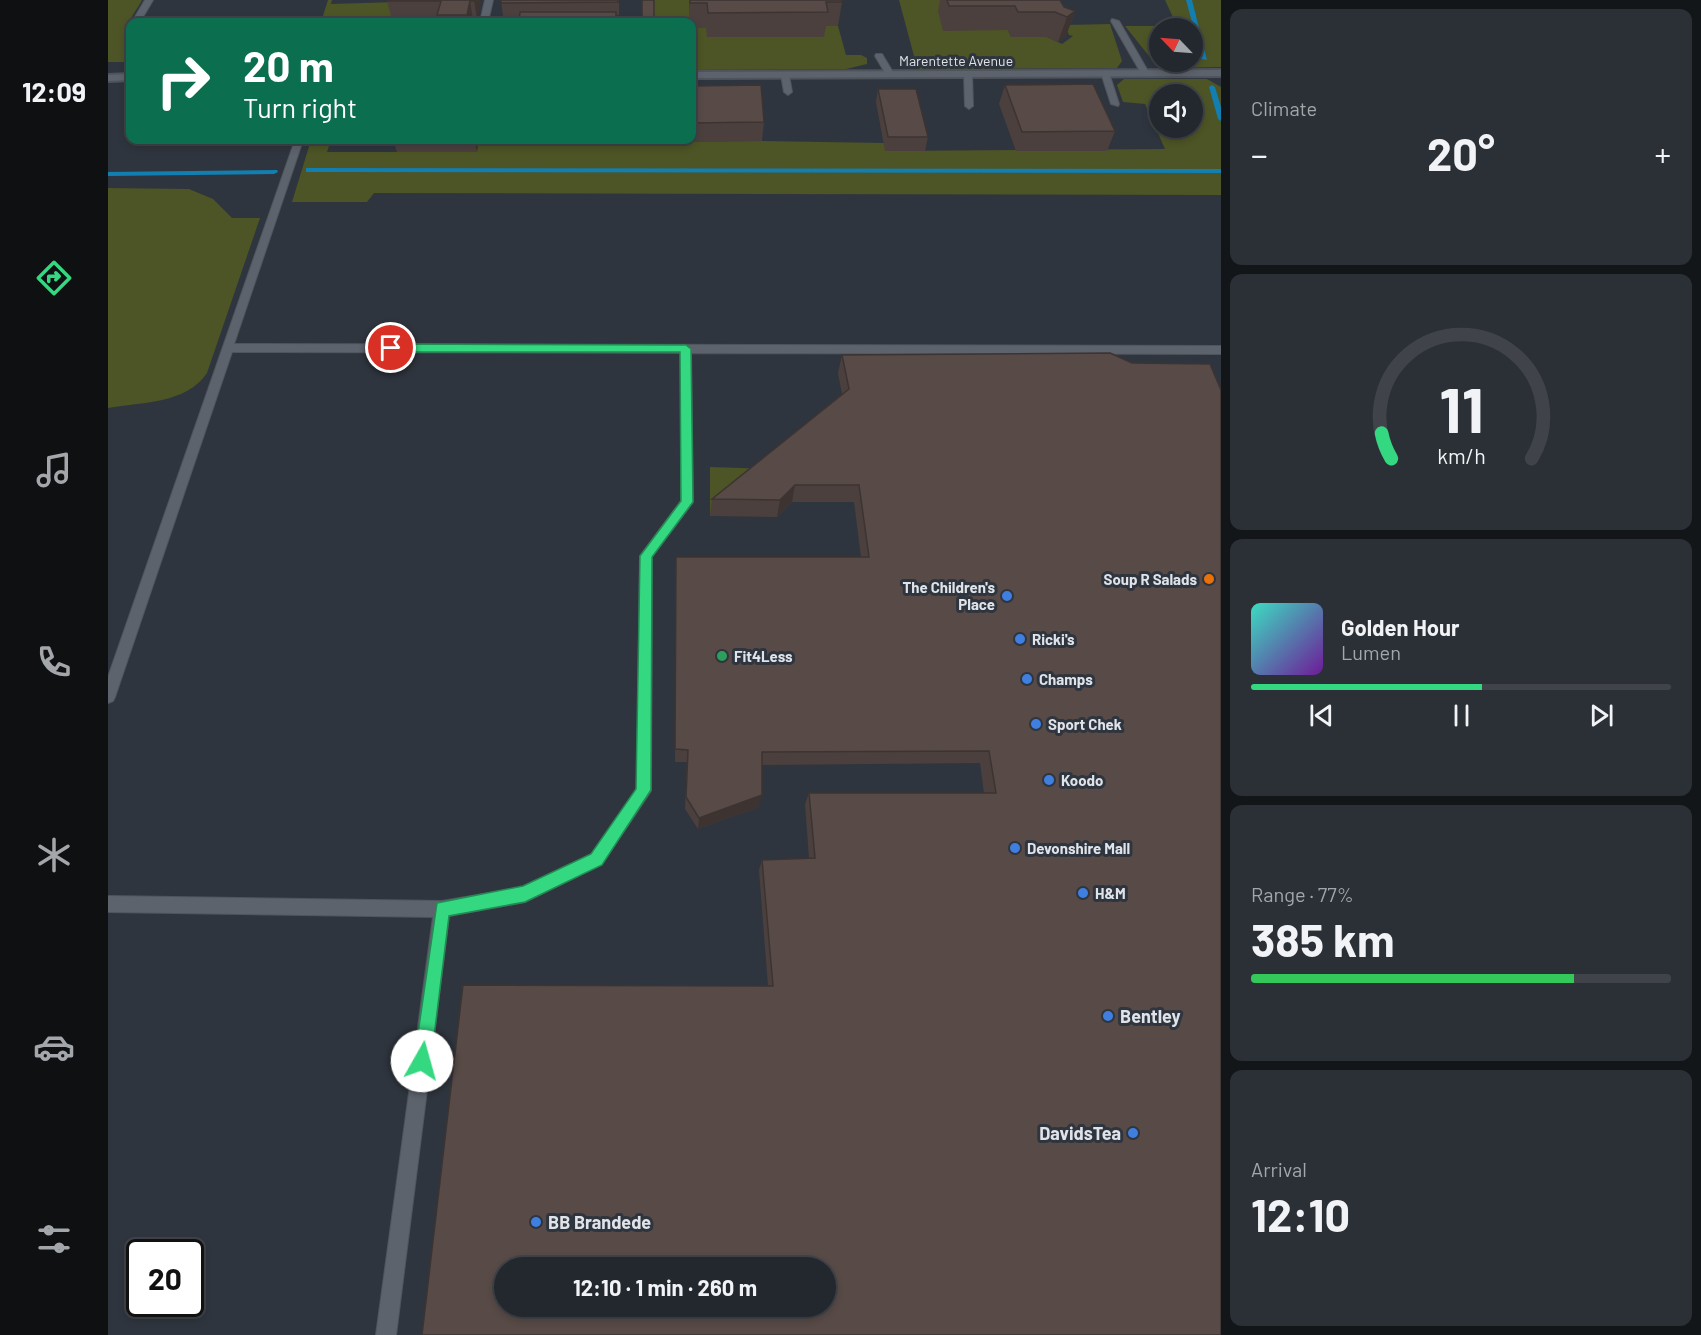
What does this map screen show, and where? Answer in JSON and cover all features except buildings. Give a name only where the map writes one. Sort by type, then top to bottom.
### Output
[{"type":"street","name":"Marentette Avenue","points":[[696,75],[1221,73]]},
{"type":"street","points":[[108,78],[126,77]]},
{"type":"lane","points":[[138,18],[149,0]]},
{"type":"lane","points":[[485,18],[489,0]]},
{"type":"lane","points":[[1115,21],[1145,73]]},
{"type":"lane","points":[[879,56],[890,74]]},
{"type":"lane","points":[[1105,73],[1114,104]]},
{"type":"lane","points":[[968,74],[969,106]]},
{"type":"lane","points":[[785,75],[788,92]]},
{"type":"lane","points":[[108,697],[298,144]]},
{"type":"lane","points":[[228,348],[1221,350]]},
{"type":"lane","points":[[108,904],[442,909],[525,894],[597,859],[644,790],[646,556],[687,502],[686,349]]},
{"type":"lane","points":[[386,1335],[442,909]]},
{"type":"green space","points":[[108,0],[142,0],[131,18],[126,18],[126,62],[108,62]]},
{"type":"green space","points":[[328,0],[332,0],[331,4],[397,2],[393,18],[322,18]]},
{"type":"green space","points":[[654,0],[689,0],[690,18],[654,18]]},
{"type":"green space","points":[[899,0],[950,0],[953,11],[938,11],[1008,30],[1011,37],[1047,37],[1062,44],[1073,36],[1069,35],[1065,25],[1110,24],[1122,61],[1117,68],[916,69],[897,57],[914,56]]},
{"type":"green space","points":[[1165,0],[1221,0],[1221,67],[1203,67],[1203,18],[1173,18]]},
{"type":"green space","points":[[823,26],[838,26],[846,55],[861,55],[867,58],[867,64],[846,69],[696,70],[696,28],[707,28],[708,37],[824,37]]},
{"type":"green space","points":[[1125,26],[1149,26],[1149,56]]},
{"type":"green space","points":[[1124,79],[1207,79],[1221,87],[1221,195],[374,193],[367,202],[292,202],[310,144],[330,144],[327,152],[476,152],[478,144],[696,144],[696,141],[762,141],[884,143],[886,151],[1165,149],[1160,138],[1203,138],[1203,84],[1149,84],[1149,113],[1145,104],[1123,102],[1117,85]]},
{"type":"green space","points":[[108,188],[189,189],[213,199],[232,218],[260,218],[207,373],[187,391],[175,396],[108,408]]},
{"type":"green space","points":[[710,467],[769,469],[710,516]]},
{"type":"waterway","points":[[1189,0],[1205,59]]},
{"type":"waterway","points":[[1212,87],[1221,119]]},
{"type":"waterway","points":[[309,170],[1221,171]]},
{"type":"waterway","points":[[108,174],[274,172]]},
{"type":"place","name":"Soup R Salads","points":[[1209,579]]},
{"type":"place","name":"The Children's Place","points":[[1007,596]]},
{"type":"place","name":"Ricki's","points":[[1020,639]]},
{"type":"place","name":"Fit4Less","points":[[722,656]]},
{"type":"place","name":"Champs","points":[[1027,679]]},
{"type":"place","name":"Sport Chek","points":[[1036,724]]},
{"type":"place","name":"Koodo","points":[[1049,780]]},
{"type":"place","name":"Devonshire Mall","points":[[1015,848]]},
{"type":"place","name":"H&M","points":[[1083,893]]},
{"type":"place","name":"Bentley","points":[[1108,1016]]},
{"type":"place","name":"DavidsTea","points":[[1133,1133]]},
{"type":"place","name":"BB Brandede","points":[[536,1222]]},
{"type":"route","points":[[391,348],[686,349],[687,502],[646,556],[644,790],[597,859],[525,894],[442,909],[422,1061]]}]
